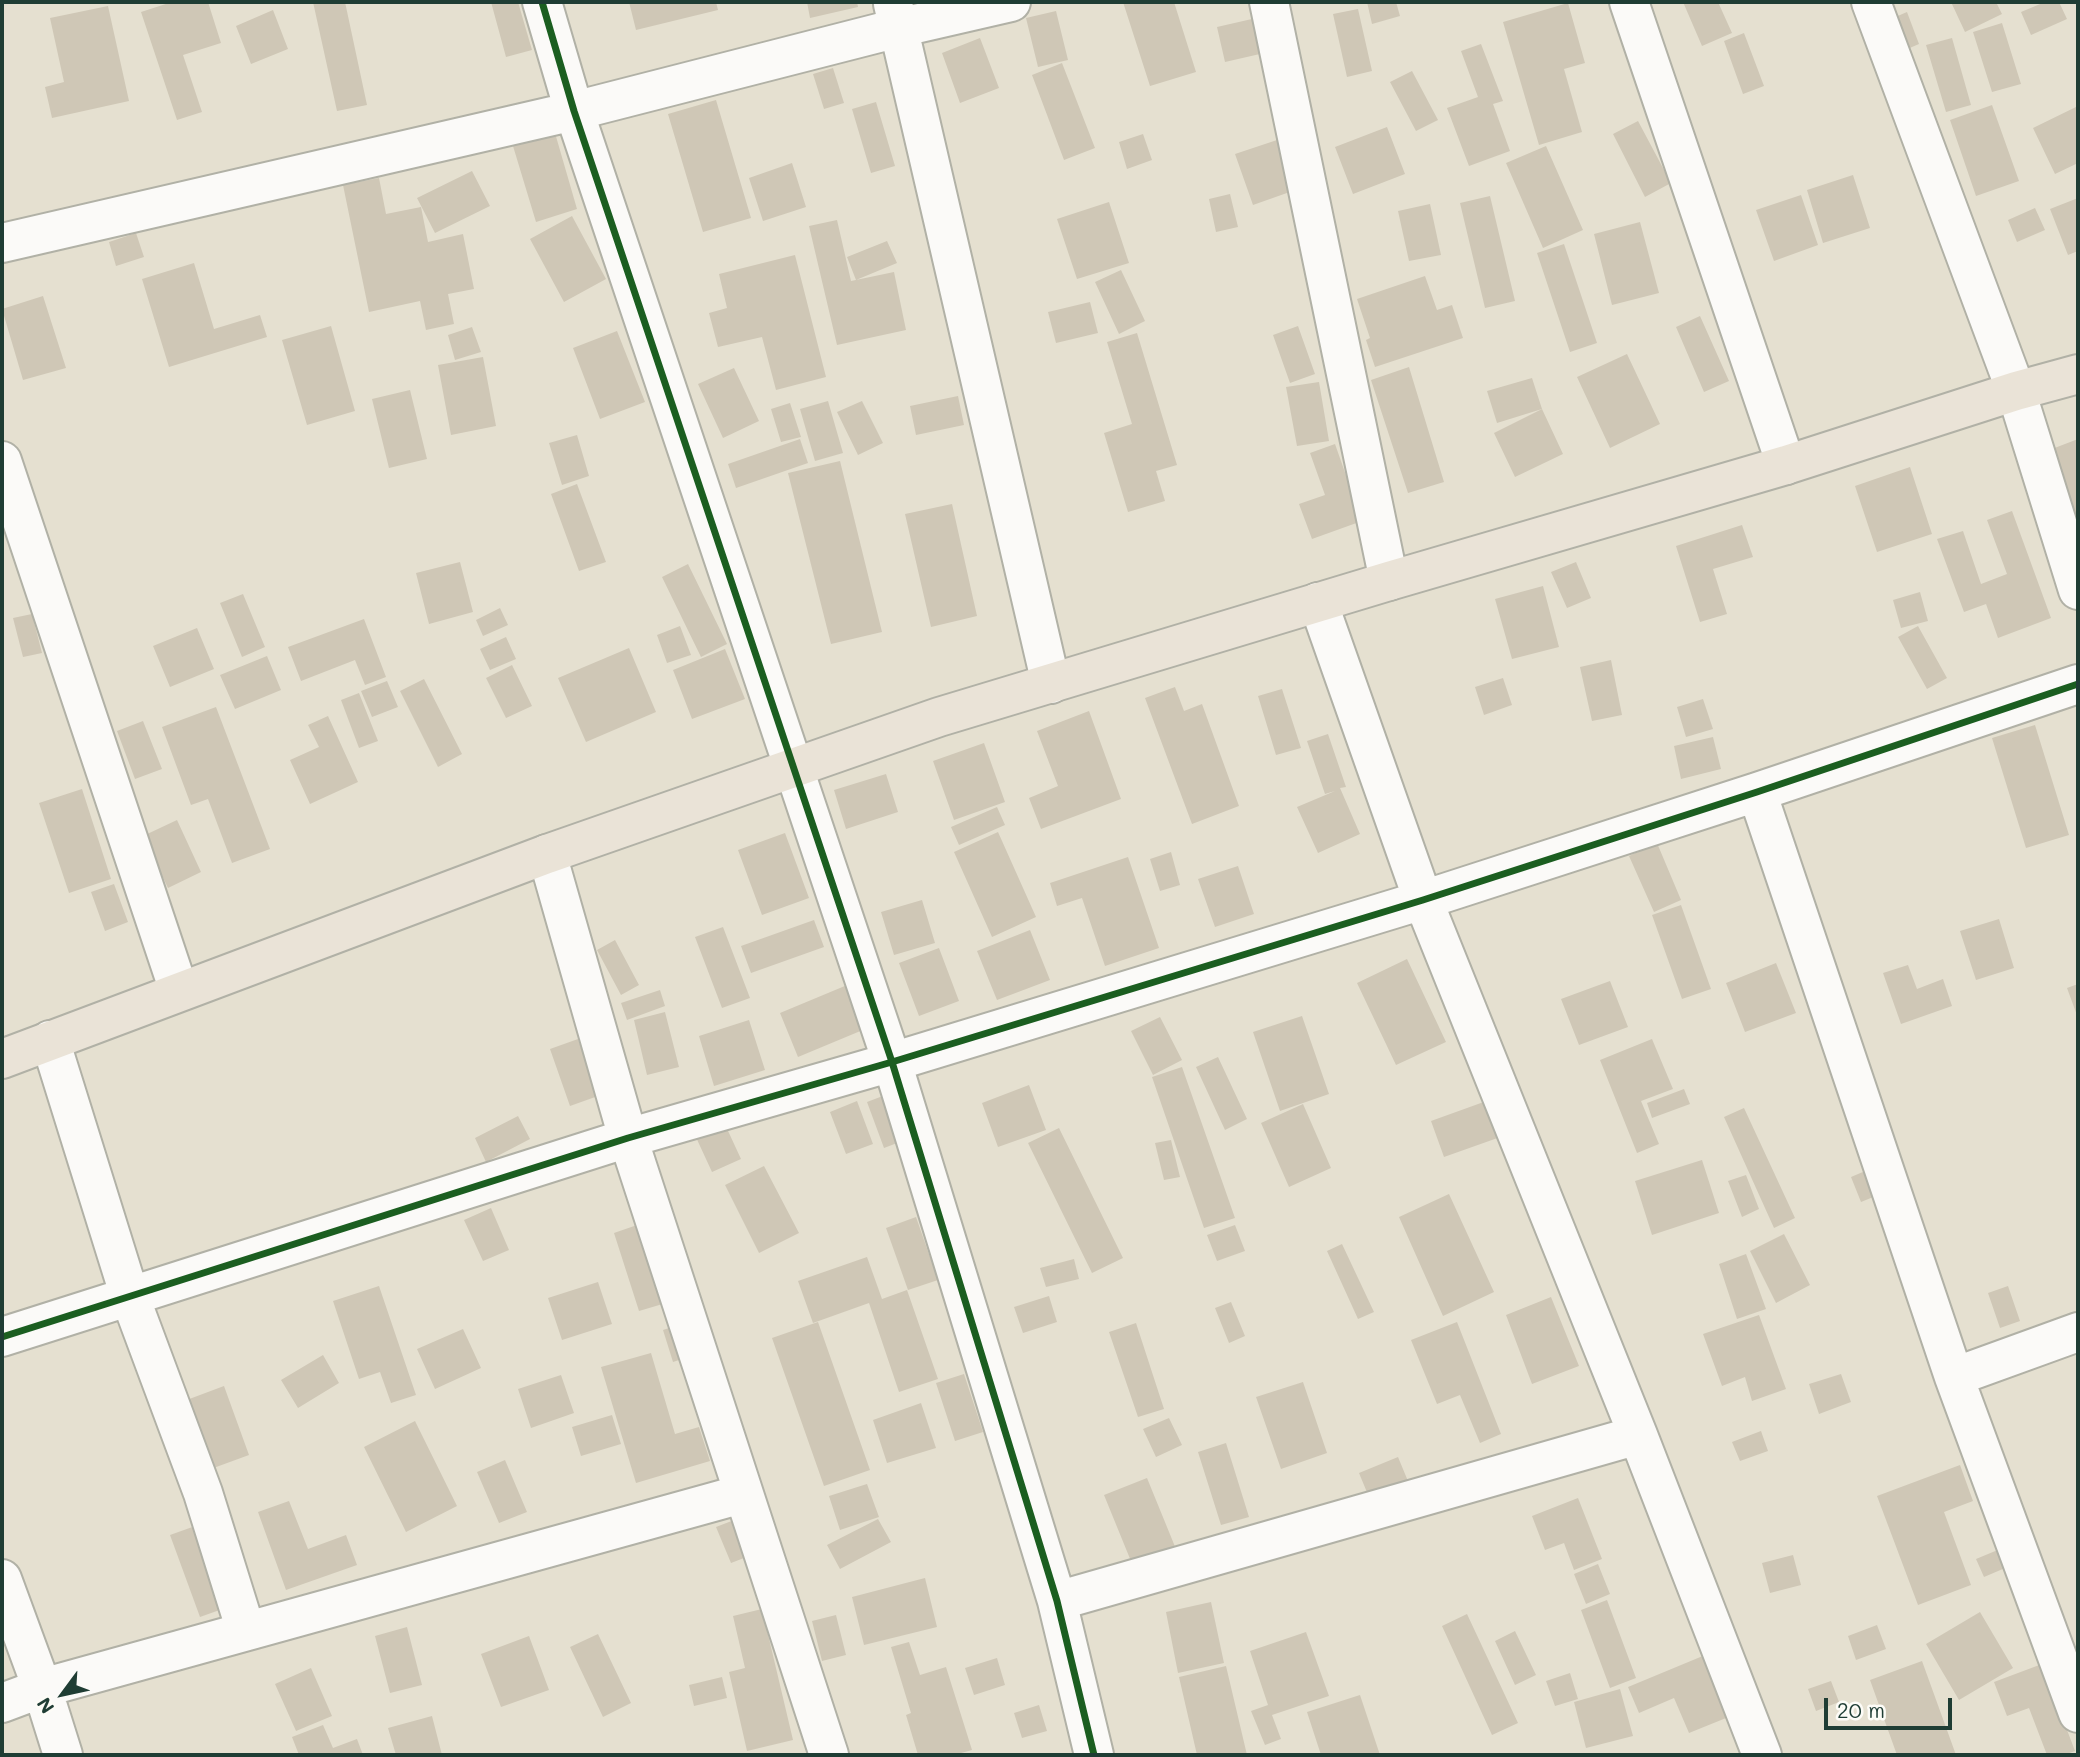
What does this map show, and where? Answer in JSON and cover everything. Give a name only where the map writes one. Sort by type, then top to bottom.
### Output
[{"type":"main road","points":[[2,1059],[547,854],[939,717],[1389,580],[1786,465],[2016,391],[2078,374]]},
{"type":"street","points":[[542,2],[574,111],[892,1062],[1057,1601],[1094,1755]]},
{"type":"street","points":[[2,243],[574,111],[895,15],[1011,2]]},
{"type":"street","points":[[1269,2],[1389,580]]},
{"type":"street","points":[[1629,2],[1786,465]]},
{"type":"street","points":[[1871,2],[2016,391],[2078,590]]},
{"type":"street","points":[[895,15],[1051,684]]},
{"type":"street","points":[[2,461],[179,991]]},
{"type":"street","points":[[1318,602],[1423,900],[1638,1434],[1762,1755]]},
{"type":"street","points":[[2,1337],[628,1138],[892,1062],[1423,900],[2078,684]]},
{"type":"street","points":[[1757,792],[1954,1377],[2078,1713]]},
{"type":"street","points":[[547,854],[628,1138],[829,1755]]},
{"type":"street","points":[[50,1040],[130,1297],[202,1493],[246,1631]]},
{"type":"street","points":[[1954,1377],[2078,1332]]},
{"type":"street","points":[[1057,1601],[1638,1434]]},
{"type":"street","points":[[2,1703],[42,1688],[742,1494]]},
{"type":"street","points":[[2,1579],[63,1755]]},
{"type":"building","points":[[172,2],[208,2],[221,43],[183,55],[202,112],[177,120],[141,12]]},
{"type":"building","points":[[313,2],[345,2],[367,105],[337,111]]},
{"type":"building","points":[[491,2],[518,2],[532,50],[506,57]]},
{"type":"building","points":[[629,2],[716,2],[718,10],[636,30]]},
{"type":"building","points":[[807,2],[857,2],[858,7],[810,18]]},
{"type":"building","points":[[1123,2],[1174,2],[1196,72],[1150,86]]},
{"type":"building","points":[[1367,2],[1396,2],[1400,16],[1372,24]]},
{"type":"building","points":[[1683,2],[1718,2],[1732,33],[1702,46]]},
{"type":"building","points":[[1951,2],[1996,2],[2002,14],[1965,32]]},
{"type":"building","points":[[2045,2],[2059,2],[2067,19],[2031,35],[2021,12]]},
{"type":"building","points":[[1568,3],[1585,63],[1564,69],[1582,132],[1539,145],[1503,22]]},
{"type":"building","points":[[108,6],[129,101],[52,118],[45,87],[64,82],[50,18]]},
{"type":"building","points":[[1358,9],[1372,71],[1347,77],[1333,14]]},
{"type":"building","points":[[273,10],[288,49],[251,64],[236,26]]},
{"type":"building","points":[[1056,11],[1068,60],[1038,67],[1026,18]]},
{"type":"building","points":[[1907,12],[1919,44],[1898,53],[1886,21]]},
{"type":"building","points":[[1265,16],[1273,51],[1225,62],[1217,27]]},
{"type":"building","points":[[2002,23],[2021,84],[1992,92],[1973,32]]},
{"type":"building","points":[[1744,33],[1764,86],[1743,94],[1724,41]]},
{"type":"building","points":[[980,38],[999,88],[960,103],[942,53]]},
{"type":"building","points":[[1952,38],[1971,105],[1946,112],[1926,45]]},
{"type":"building","points":[[1481,44],[1503,101],[1493,104],[1510,151],[1469,166],[1447,108],[1478,97],[1461,51]]},
{"type":"building","points":[[1062,63],[1095,148],[1064,160],[1032,75]]},
{"type":"building","points":[[833,68],[844,103],[824,109],[813,74]]},
{"type":"building","points":[[1412,71],[1438,120],[1416,131],[1390,82]]},
{"type":"building","points":[[716,100],[751,218],[703,232],[668,114]]},
{"type":"building","points":[[876,102],[895,166],[871,173],[852,109]]},
{"type":"building","points":[[1992,105],[2019,181],[1976,196],[1950,120]]},
{"type":"building","points":[[2078,106],[2078,163],[2055,174],[2033,128]]},
{"type":"building","points":[[1638,121],[1671,183],[1645,197],[1613,134]]},
{"type":"building","points":[[1387,127],[1405,174],[1353,194],[1335,147]]},
{"type":"building","points":[[555,133],[577,209],[536,222],[513,146]]},
{"type":"building","points":[[1143,134],[1152,160],[1127,169],[1119,142]]},
{"type":"building","points":[[1283,138],[1301,188],[1253,205],[1235,154]]},
{"type":"building","points":[[1546,146],[1583,230],[1543,248],[1506,163]]},
{"type":"building","points":[[792,163],[806,207],[763,221],[749,178]]},
{"type":"building","points":[[472,171],[490,206],[435,233],[417,198]]},
{"type":"building","points":[[1853,175],[1870,228],[1823,243],[1807,190]]},
{"type":"building","points":[[379,178],[386,214],[421,207],[428,242],[463,234],[474,289],[448,294],[454,324],[426,330],[420,301],[369,312],[343,185]]},
{"type":"building","points":[[1230,194],[1238,227],[1216,232],[1209,199]]},
{"type":"building","points":[[1801,195],[1818,245],[1774,261],[1756,210]]},
{"type":"building","points":[[1490,196],[1515,301],[1485,308],[1460,203]]},
{"type":"building","points":[[2078,198],[2078,251],[2068,255],[2050,209]]},
{"type":"building","points":[[1109,202],[1129,263],[1077,279],[1057,219]]},
{"type":"building","points":[[1430,204],[1441,255],[1409,261],[1398,211]]},
{"type":"building","points":[[2035,208],[2045,230],[2017,242],[2008,220]]},
{"type":"building","points":[[572,216],[606,279],[564,302],[530,239]]},
{"type":"building","points":[[837,220],[851,281],[894,272],[906,330],[837,345],[809,226]]},
{"type":"building","points":[[1640,222],[1659,293],[1612,305],[1594,234]]},
{"type":"building","points":[[136,233],[144,257],[116,266],[109,242]]},
{"type":"building","points":[[887,241],[897,263],[856,280],[847,257]]},
{"type":"building","points":[[1564,244],[1597,343],[1570,352],[1537,253]]},
{"type":"building","points":[[795,255],[826,377],[776,390],[762,337],[718,347],[709,313],[727,308],[719,274]]},
{"type":"building","points":[[194,263],[214,329],[260,315],[267,337],[169,367],[142,279]]},
{"type":"building","points":[[1121,270],[1145,321],[1119,334],[1095,282]]},
{"type":"building","points":[[1425,276],[1437,310],[1452,305],[1463,338],[1375,367],[1366,340],[1370,338],[1357,299]]},
{"type":"building","points":[[43,296],[66,368],[23,380],[2,309]]},
{"type":"building","points":[[1090,302],[1098,333],[1056,343],[1048,312]]},
{"type":"building","points":[[1700,316],[1729,381],[1704,392],[1676,327]]},
{"type":"building","points":[[331,326],[355,411],[307,425],[282,340]]},
{"type":"building","points":[[1298,326],[1315,374],[1290,383],[1273,335]]},
{"type":"building","points":[[472,327],[481,352],[455,360],[448,335]]},
{"type":"building","points":[[617,331],[645,402],[600,419],[573,348]]},
{"type":"building","points":[[1137,333],[1177,465],[1156,471],[1165,501],[1128,512],[1104,433],[1132,424],[1107,342]]},
{"type":"building","points":[[1627,354],[1660,424],[1610,448],[1577,377]]},
{"type":"building","points":[[483,357],[496,426],[451,435],[438,365]]},
{"type":"building","points":[[1409,367],[1444,482],[1408,493],[1371,380]]},
{"type":"building","points":[[734,368],[759,421],[723,438],[698,384]]},
{"type":"building","points":[[1532,378],[1542,409],[1497,423],[1487,391]]},
{"type":"building","points":[[1319,382],[1329,441],[1297,446],[1286,387]]},
{"type":"building","points":[[410,390],[427,459],[389,468],[372,399]]},
{"type":"building","points":[[958,396],[964,425],[916,435],[910,406]]},
{"type":"building","points":[[828,401],[843,453],[815,461],[800,409]]},
{"type":"building","points":[[862,401],[883,443],[858,455],[837,412]]},
{"type":"building","points":[[790,403],[801,437],[781,442],[771,409]]},
{"type":"building","points":[[1542,409],[1563,454],[1515,477],[1494,433]]},
{"type":"building","points":[[577,435],[589,476],[562,485],[549,443]]},
{"type":"building","points":[[800,439],[808,463],[736,488],[728,464]]},
{"type":"building","points":[[2078,439],[2078,520],[2052,449]]},
{"type":"building","points":[[1335,444],[1362,521],[1312,539],[1299,504],[1325,495],[1310,453]]},
{"type":"building","points":[[840,461],[882,632],[831,644],[788,473]]},
{"type":"building","points":[[1910,467],[1932,534],[1877,552],[1855,486]]},
{"type":"building","points":[[577,484],[606,562],[579,571],[551,494]]},
{"type":"building","points":[[952,504],[977,616],[931,627],[905,514]]},
{"type":"building","points":[[2012,511],[2051,618],[1998,638],[1986,604],[1964,612],[1937,539],[1963,531],[1981,584],[2007,574],[1987,520]]},
{"type":"building","points":[[1742,525],[1753,557],[1713,569],[1727,614],[1700,622],[1676,546]]},
{"type":"building","points":[[460,562],[473,612],[429,624],[416,573]]},
{"type":"building","points":[[1576,562],[1591,598],[1567,608],[1551,572]]},
{"type":"building","points":[[688,564],[727,644],[701,657],[662,577]]},
{"type":"building","points":[[1543,586],[1559,647],[1512,659],[1495,599]]},
{"type":"building","points":[[1920,592],[1928,621],[1901,628],[1893,600]]},
{"type":"building","points":[[243,594],[265,647],[242,657],[220,603]]},
{"type":"building","points":[[500,608],[508,625],[483,636],[476,620]]},
{"type":"building","points":[[32,614],[42,653],[23,657],[13,618]]},
{"type":"building","points":[[364,619],[386,677],[365,685],[355,660],[301,681],[288,647]]},
{"type":"building","points":[[680,626],[691,655],[667,663],[657,635]]},
{"type":"building","points":[[1918,626],[1947,678],[1927,689],[1898,637]]},
{"type":"building","points":[[197,628],[214,669],[170,687],[153,646]]},
{"type":"building","points":[[506,637],[516,659],[490,670],[480,649]]},
{"type":"building","points":[[629,648],[656,712],[586,742],[558,678]]},
{"type":"building","points":[[725,649],[745,699],[692,719],[673,670]]},
{"type":"building","points":[[267,656],[281,690],[235,709],[220,675]]},
{"type":"building","points":[[1611,660],[1622,715],[1592,721],[1580,667]]},
{"type":"building","points":[[512,665],[532,706],[506,718],[486,678]]},
{"type":"building","points":[[1503,678],[1512,705],[1484,715],[1475,687]]},
{"type":"building","points":[[424,679],[462,754],[438,767],[400,691]]},
{"type":"building","points":[[387,681],[398,707],[372,717],[361,691]]},
{"type":"building","points":[[1175,687],[1184,711],[1202,704],[1239,806],[1192,824],[1145,698]]},
{"type":"building","points":[[1282,689],[1301,748],[1276,755],[1258,696]]},
{"type":"building","points":[[359,693],[378,741],[359,748],[341,700]]},
{"type":"building","points":[[1703,699],[1713,729],[1686,737],[1677,707]]},
{"type":"building","points":[[216,707],[270,849],[232,863],[208,799],[191,805],[162,727]]},
{"type":"building","points":[[1089,711],[1121,799],[1041,829],[1029,798],[1058,786],[1037,731]]},
{"type":"building","points":[[328,716],[358,782],[310,804],[290,760],[319,747],[308,725]]},
{"type":"building","points":[[143,721],[162,769],[135,779],[117,731]]},
{"type":"building","points":[[2035,725],[2069,835],[2026,848],[1992,738]]},
{"type":"building","points":[[1328,734],[1346,787],[1340,788],[1360,834],[1318,853],[1297,807],[1335,791],[1325,794],[1307,741]]},
{"type":"building","points":[[1713,737],[1721,769],[1681,779],[1674,746]]},
{"type":"building","points":[[984,743],[1005,802],[954,820],[933,761]]},
{"type":"building","points":[[886,774],[898,812],[846,829],[834,790]]},
{"type":"building","points":[[82,789],[111,879],[69,893],[39,803]]},
{"type":"building","points":[[997,807],[1005,825],[959,845],[951,827]]},
{"type":"building","points":[[177,820],[201,872],[168,888],[143,836]]},
{"type":"building","points":[[998,832],[1036,917],[992,937],[954,852]]},
{"type":"building","points":[[785,833],[809,898],[762,915],[738,850]]},
{"type":"building","points":[[1657,843],[1681,900],[1654,912],[1629,856]]},
{"type":"building","points":[[1171,852],[1180,885],[1160,891],[1150,859]]},
{"type":"building","points":[[1128,857],[1159,948],[1105,966],[1082,898],[1057,906],[1050,883]]},
{"type":"building","points":[[1238,866],[1254,914],[1215,927],[1198,879]]},
{"type":"building","points":[[114,884],[128,922],[105,931],[91,892]]},
{"type":"building","points":[[922,900],[935,943],[894,955],[881,912]]},
{"type":"building","points":[[1681,905],[1711,989],[1682,999],[1652,915]]},
{"type":"building","points":[[1999,919],[2014,968],[1976,980],[1960,931]]},
{"type":"building","points":[[814,920],[824,947],[751,973],[741,946]]},
{"type":"building","points":[[723,927],[750,998],[722,1008],[695,937]]},
{"type":"building","points":[[1030,930],[1050,980],[997,1000],[977,951]]},
{"type":"building","points":[[615,940],[639,985],[621,995],[597,950]]},
{"type":"building","points":[[939,948],[959,1001],[919,1016],[899,963]]},
{"type":"building","points":[[1407,959],[1446,1042],[1396,1065],[1357,983]]},
{"type":"building","points":[[1776,963],[1796,1013],[1745,1032],[1726,983]]},
{"type":"building","points":[[1908,965],[1917,989],[1943,979],[1952,1006],[1901,1024],[1883,973]]},
{"type":"building","points":[[1610,981],[1628,1027],[1579,1045],[1561,999]]},
{"type":"building","points":[[852,983],[870,1027],[798,1057],[780,1013]]},
{"type":"building","points":[[2078,984],[2078,1018],[2067,988]]},
{"type":"building","points":[[660,990],[665,1006],[627,1020],[621,1003]]},
{"type":"building","points":[[665,1012],[679,1067],[647,1075],[634,1020]]},
{"type":"building","points":[[1302,1016],[1329,1094],[1280,1111],[1253,1032]]},
{"type":"building","points":[[1160,1017],[1182,1060],[1153,1075],[1131,1031]]},
{"type":"building","points":[[749,1020],[765,1070],[714,1086],[699,1036]]},
{"type":"building","points":[[578,1039],[598,1096],[570,1106],[550,1049]]},
{"type":"building","points":[[1652,1039],[1673,1089],[1641,1101],[1659,1144],[1637,1153],[1600,1060]]},
{"type":"building","points":[[1218,1057],[1247,1119],[1225,1130],[1196,1067]]},
{"type":"building","points":[[1182,1067],[1235,1218],[1204,1228],[1152,1077]]},
{"type":"building","points":[[1029,1085],[1046,1130],[998,1147],[982,1103]]},
{"type":"building","points":[[1684,1089],[1690,1104],[1652,1118],[1647,1103]]},
{"type":"building","points":[[888,1094],[905,1140],[884,1148],[867,1102]]},
{"type":"building","points":[[1492,1099],[1506,1135],[1444,1157],[1431,1121]]},
{"type":"building","points":[[857,1101],[873,1144],[846,1154],[830,1112]]},
{"type":"building","points":[[1303,1104],[1331,1168],[1289,1187],[1261,1123]]},
{"type":"building","points":[[1744,1108],[1795,1218],[1774,1228],[1724,1117]]},
{"type":"building","points":[[518,1116],[530,1139],[486,1162],[475,1138]]},
{"type":"building","points":[[723,1120],[741,1159],[712,1172],[694,1133]]},
{"type":"building","points":[[1059,1128],[1123,1258],[1092,1273],[1028,1143]]},
{"type":"building","points":[[1171,1140],[1180,1177],[1164,1180],[1155,1143]]},
{"type":"building","points":[[1702,1160],[1719,1213],[1652,1235],[1635,1181]]},
{"type":"building","points":[[764,1166],[799,1233],[759,1253],[725,1185]]},
{"type":"building","points":[[1877,1166],[1888,1191],[1861,1202],[1851,1177]]},
{"type":"building","points":[[1746,1175],[1759,1209],[1742,1217],[1728,1181]]},
{"type":"building","points":[[1449,1194],[1494,1292],[1443,1316],[1399,1217]]},
{"type":"building","points":[[491,1208],[509,1250],[483,1261],[464,1220]]},
{"type":"building","points":[[916,1217],[938,1280],[908,1290],[886,1228]]},
{"type":"building","points":[[640,1224],[666,1303],[639,1311],[614,1233]]},
{"type":"building","points":[[1235,1225],[1245,1251],[1217,1261],[1207,1235]]},
{"type":"building","points":[[1784,1234],[1810,1285],[1776,1303],[1750,1251]]},
{"type":"building","points":[[1342,1244],[1374,1312],[1358,1319],[1327,1251]]},
{"type":"building","points":[[1746,1254],[1766,1309],[1737,1319],[1719,1264]]},
{"type":"building","points":[[867,1257],[882,1299],[907,1290],[938,1379],[899,1392],[869,1303],[813,1323],[798,1281]]},
{"type":"building","points":[[1074,1259],[1079,1279],[1046,1287],[1040,1268]]},
{"type":"building","points":[[598,1282],[612,1324],[562,1340],[548,1298]]},
{"type":"building","points":[[379,1286],[416,1395],[391,1403],[380,1372],[359,1379],[333,1301]]},
{"type":"building","points":[[2008,1286],[2020,1321],[2000,1328],[1988,1293]]},
{"type":"building","points":[[1049,1296],[1057,1322],[1023,1333],[1014,1307]]},
{"type":"building","points":[[1551,1297],[1579,1366],[1532,1384],[1506,1315]]},
{"type":"building","points":[[1231,1302],[1245,1336],[1229,1343],[1215,1308]]},
{"type":"building","points":[[1759,1315],[1786,1389],[1752,1401],[1745,1377],[1722,1386],[1703,1334]]},
{"type":"building","points":[[818,1322],[870,1470],[824,1486],[772,1338]]},
{"type":"building","points":[[1457,1322],[1501,1434],[1480,1443],[1460,1395],[1437,1404],[1411,1340]]},
{"type":"building","points":[[1136,1323],[1164,1409],[1138,1417],[1109,1332]]},
{"type":"building","points":[[681,1324],[691,1356],[673,1362],[663,1330]]},
{"type":"building","points":[[463,1329],[481,1368],[435,1389],[417,1349]]},
{"type":"building","points":[[651,1353],[675,1434],[699,1427],[710,1461],[636,1483],[601,1367]]},
{"type":"building","points":[[323,1355],[339,1383],[298,1408],[281,1380]]},
{"type":"building","points":[[964,1374],[983,1432],[955,1441],[936,1383]]},
{"type":"building","points":[[1841,1374],[1851,1402],[1819,1414],[1809,1384]]},
{"type":"building","points":[[561,1375],[574,1413],[531,1428],[518,1389]]},
{"type":"building","points":[[1303,1382],[1327,1453],[1281,1469],[1256,1397]]},
{"type":"building","points":[[224,1386],[249,1455],[208,1470],[184,1401]]},
{"type":"building","points":[[921,1403],[936,1448],[887,1463],[873,1420]]},
{"type":"building","points":[[612,1415],[621,1444],[581,1456],[572,1427]]},
{"type":"building","points":[[1169,1418],[1182,1445],[1156,1457],[1143,1429]]},
{"type":"building","points":[[415,1421],[457,1506],[406,1532],[364,1447]]},
{"type":"building","points":[[1761,1431],[1768,1451],[1740,1461],[1732,1442]]},
{"type":"building","points":[[1226,1443],[1249,1517],[1221,1525],[1198,1452]]},
{"type":"building","points":[[1398,1457],[1410,1486],[1371,1502],[1359,1473]]},
{"type":"building","points":[[505,1460],[527,1512],[499,1523],[477,1472]]},
{"type":"building","points":[[1960,1465],[1973,1501],[1944,1512],[1971,1585],[1918,1605],[1877,1496]]},
{"type":"building","points":[[1147,1478],[1178,1554],[1135,1571],[1104,1495]]},
{"type":"building","points":[[867,1484],[879,1517],[840,1530],[829,1496]]},
{"type":"building","points":[[1578,1498],[1602,1559],[1574,1570],[1564,1543],[1545,1550],[1532,1516]]},
{"type":"building","points":[[289,1501],[308,1549],[346,1535],[357,1565],[286,1590],[258,1512]]},
{"type":"building","points":[[742,1517],[757,1553],[731,1563],[716,1527]]},
{"type":"building","points":[[878,1519],[891,1542],[840,1569],[827,1545]]},
{"type":"building","points":[[198,1525],[228,1607],[200,1617],[170,1535]]},
{"type":"building","points":[[2017,1542],[2024,1560],[1984,1577],[1976,1559]]},
{"type":"building","points":[[1793,1555],[1801,1585],[1770,1593],[1762,1563]]},
{"type":"building","points":[[1598,1564],[1610,1594],[1586,1604],[1574,1574]]},
{"type":"building","points":[[925,1578],[937,1627],[864,1645],[852,1597]]},
{"type":"building","points":[[1607,1600],[1636,1678],[1610,1688],[1581,1610]]},
{"type":"building","points":[[1211,1602],[1224,1663],[1178,1673],[1166,1612]]},
{"type":"building","points":[[762,1609],[793,1740],[747,1751],[729,1672],[745,1668],[733,1616]]},
{"type":"building","points":[[1980,1612],[2013,1668],[1959,1700],[1926,1644]]},
{"type":"building","points":[[1467,1614],[1518,1723],[1492,1735],[1442,1626]]},
{"type":"building","points":[[836,1615],[846,1655],[822,1661],[812,1621]]},
{"type":"building","points":[[1877,1625],[1886,1649],[1856,1660],[1848,1636]]},
{"type":"building","points":[[407,1627],[422,1685],[390,1693],[375,1636]]},
{"type":"building","points":[[1515,1631],[1536,1675],[1515,1685],[1495,1641]]},
{"type":"building","points":[[1306,1632],[1329,1696],[1272,1715],[1281,1739],[1265,1745],[1251,1711],[1268,1705],[1250,1651]]},
{"type":"building","points":[[598,1634],[631,1703],[603,1717],[570,1647]]},
{"type":"building","points":[[529,1636],[549,1690],[501,1707],[481,1654]]},
{"type":"building","points":[[909,1642],[920,1675],[946,1667],[972,1750],[954,1755],[918,1755],[906,1715],[911,1713],[891,1647]]},
{"type":"building","points":[[1710,1653],[1736,1714],[1689,1733],[1674,1698],[1639,1713],[1628,1687]]},
{"type":"building","points":[[997,1658],[1005,1685],[974,1695],[965,1668]]},
{"type":"building","points":[[1922,1661],[1956,1755],[1897,1755],[1870,1680]]},
{"type":"building","points":[[2042,1664],[2075,1751],[2064,1755],[2047,1755],[2029,1708],[2007,1716],[1994,1682]]},
{"type":"building","points":[[1226,1666],[1247,1755],[1197,1755],[1179,1677]]},
{"type":"building","points":[[311,1668],[332,1716],[296,1731],[275,1684]]},
{"type":"building","points":[[1570,1673],[1578,1699],[1555,1706],[1546,1681]]},
{"type":"building","points":[[722,1677],[727,1698],[694,1706],[689,1685]]},
{"type":"building","points":[[1831,1681],[1839,1702],[1816,1711],[1808,1689]]},
{"type":"building","points":[[1620,1689],[1633,1736],[1586,1748],[1574,1702]]},
{"type":"building","points":[[1360,1695],[1380,1755],[1321,1755],[1307,1712]]},
{"type":"building","points":[[1039,1705],[1047,1731],[1022,1738],[1014,1713]]},
{"type":"building","points":[[432,1716],[442,1755],[396,1755],[388,1728]]},
{"type":"building","points":[[323,1725],[333,1748],[357,1739],[363,1755],[299,1755],[292,1737]]},
{"type":"cycle path","points":[[542,2],[574,111],[892,1062],[1057,1601],[1094,1755]]},
{"type":"cycle path","points":[[2,1337],[628,1138],[892,1062],[1423,900],[2078,684]]}]
